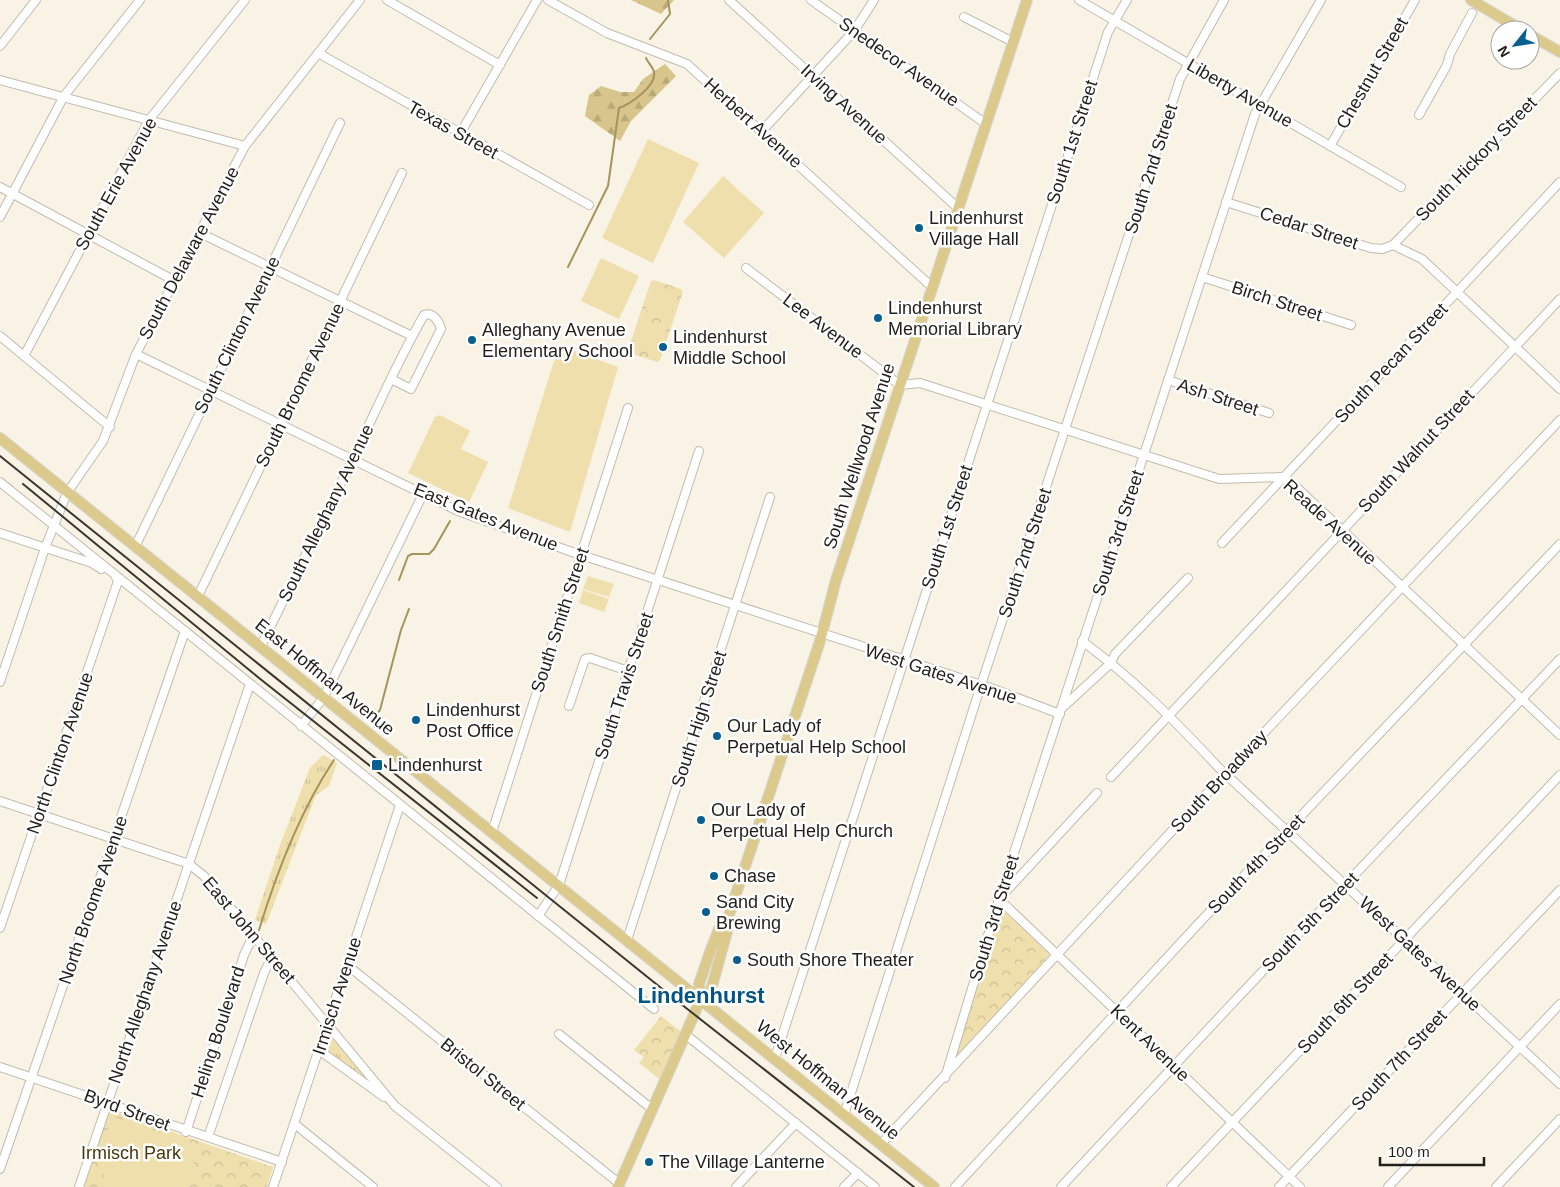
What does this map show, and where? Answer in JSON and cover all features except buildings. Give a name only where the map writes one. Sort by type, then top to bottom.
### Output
[{"type":"main road","name":"South Wellwood Avenue","points":[[619,1185],[693,1017],[700,998],[699,984],[715,938],[720,929],[726,924],[822,635],[836,580],[1027,0]]},
{"type":"main road","points":[[1472,1],[1505,20]]},
{"type":"main road","points":[[1540,40],[1560,52]]},
{"type":"main road","name":"East Hoffman Avenue","points":[[0,438],[700,998]]},
{"type":"main road","name":"West Hoffman Avenue","points":[[700,998],[934,1187]]},
{"type":"street","points":[[0,46],[36,0]]},
{"type":"street","points":[[0,218],[64,96],[140,0]]},
{"type":"street","name":"South Erie Avenue","points":[[24,356],[149,120],[245,0]]},
{"type":"street","name":"South Delaware Avenue","points":[[0,682],[67,493],[104,441],[136,354],[245,146],[360,0]]},
{"type":"street","points":[[387,0],[500,65]]},
{"type":"street","points":[[460,134],[537,0]]},
{"type":"street","name":"Herbert Avenue","points":[[548,0],[607,34],[687,64],[932,287]]},
{"type":"street","name":"Irving Avenue","points":[[729,0],[958,208]]},
{"type":"street","name":"Snedecor Avenue","points":[[811,0],[986,124]]},
{"type":"street","points":[[762,131],[854,31],[874,0]]},
{"type":"street","name":"Liberty Avenue","points":[[1079,0],[1401,186]]},
{"type":"street","name":"South 1st Street","points":[[775,1058],[1108,32],[1127,0]]},
{"type":"street","name":"South 2nd Street","points":[[844,1115],[981,685],[1177,89],[1188,63],[1224,0]]},
{"type":"street","name":"South 3rd Street","points":[[945,1078],[999,900],[1082,641],[1226,202],[1260,105],[1321,0]]},
{"type":"street","name":"Chestnut Street","points":[[1330,146],[1415,0]]},
{"type":"street","points":[[1419,115],[1447,65],[1450,54],[1472,13]]},
{"type":"street","points":[[964,17],[1013,42]]},
{"type":"street","name":"Texas Street","points":[[318,53],[588,205]]},
{"type":"street","name":"South Hickory Street","points":[[1393,245],[1560,72]]},
{"type":"street","points":[[0,80],[245,146]]},
{"type":"street","name":"South Clinton Avenue","points":[[134,547],[340,123]]},
{"type":"street","name":"South Broome Avenue","points":[[198,596],[402,173]]},
{"type":"street","name":"South Pecan Street","points":[[1222,543],[1560,182]]},
{"type":"street","points":[[0,187],[175,281]]},
{"type":"street","name":"Cedar Street","points":[[1226,202],[1371,248],[1382,249],[1393,245]]},
{"type":"street","points":[[200,232],[412,336]]},
{"type":"street","points":[[1393,245],[1422,259],[1560,388]]},
{"type":"street","name":"Lee Avenue","points":[[746,268],[900,385]]},
{"type":"street","name":"Birch Street","points":[[1202,277],[1351,324]]},
{"type":"street","name":"South Walnut Street","points":[[1112,777],[1560,298]]},
{"type":"street","name":"South Alleghany Avenue","points":[[261,646],[412,336],[426,314],[432,316],[440,323],[441,329],[411,389],[391,380]]},
{"type":"street","points":[[0,336],[110,427]]},
{"type":"street","name":"East Gates Avenue","points":[[136,354],[458,511],[582,555],[822,635]]},
{"type":"street","name":"Ash Street","points":[[1168,380],[1269,413]]},
{"type":"street","name":"Reade Avenue","points":[[900,385],[920,383],[1219,479],[1282,477],[1292,483],[1560,735]]},
{"type":"street","name":"South Smith Street","points":[[492,832],[628,408]]},
{"type":"street","name":"South Broadway","points":[[881,1144],[945,1078],[1056,955],[1225,774],[1560,420]]},
{"type":"street","name":"South Travis Street","points":[[538,916],[559,885],[698,451]]},
{"type":"street","points":[[0,482],[654,1009]]},
{"type":"street","points":[[301,726],[324,697],[423,494]]},
{"type":"street","name":"South High Street","points":[[627,940],[770,497]]},
{"type":"street","points":[[0,533],[92,563],[119,578]]},
{"type":"street","name":"South 4th Street","points":[[955,1187],[1118,1013],[1124,1004],[1560,544]]},
{"type":"street","name":"North Clinton Avenue","points":[[0,928],[119,578]]},
{"type":"street","points":[[1061,711],[1111,662],[1115,654],[1188,578]]},
{"type":"street","name":"North Broome Avenue","points":[[0,1170],[185,631]]},
{"type":"street","name":"West Gates Avenue","points":[[822,635],[1061,711]]},
{"type":"street","name":"West Gates Avenue","points":[[1082,641],[1111,662],[1170,714],[1225,774],[1560,1084]]},
{"type":"street","points":[[569,706],[585,659],[590,658],[628,672]]},
{"type":"street","name":"South 5th Street","points":[[1061,1187],[1560,659]]},
{"type":"street","name":"North Alleghany Avenue","points":[[78,1187],[250,684]]},
{"type":"street","name":"South 6th Street","points":[[1171,1187],[1560,775]]},
{"type":"street","points":[[999,900],[1097,793]]},
{"type":"street","name":"East John Street","points":[[0,801],[189,864],[215,887],[395,1106]]},
{"type":"street","name":"Irmisch Avenue","points":[[273,1187],[296,1124],[400,805]]},
{"type":"street","name":"South 7th Street","points":[[1279,1187],[1560,890]]},
{"type":"street","name":"Kent Avenue","points":[[999,900],[1300,1187]]},
{"type":"street","name":"Heling Boulevard","points":[[186,1132],[244,955],[254,934]]},
{"type":"street","name":"Heling Boulevard","points":[[208,1137],[264,973],[272,957]]},
{"type":"street","name":"Bristol Street","points":[[347,964],[619,1185]]},
{"type":"street","points":[[1388,1187],[1560,1004]]},
{"type":"street","points":[[559,1034],[652,1109]]},
{"type":"street","points":[[685,1034],[875,1187]]},
{"type":"street","name":"East John Street","points":[[320,1051],[395,1106],[497,1187]]},
{"type":"street","name":"Byrd Street","points":[[0,1066],[186,1132],[208,1137],[282,1162]]},
{"type":"street","points":[[1496,1187],[1560,1119]]},
{"type":"street","points":[[736,1187],[796,1123]]},
{"type":"street","points":[[296,1124],[373,1187]]},
{"type":"street","points":[[844,1187],[858,1173]]},
{"type":"green space","points":[[631,0],[674,0],[661,14]]},
{"type":"green space","points":[[665,64],[676,76],[631,121],[620,141],[585,116],[589,95],[601,86],[620,92],[634,92],[643,79]]},
{"type":"green space","points":[[648,139],[699,163],[653,263],[602,238]]},
{"type":"green space","points":[[723,176],[764,213],[724,258],[683,222]]},
{"type":"green space","points":[[601,258],[639,276],[619,319],[581,301]]},
{"type":"green space","points":[[654,280],[681,289],[683,292],[660,360],[657,362],[630,353],[628,350],[651,281]]},
{"type":"green space","points":[[653,287],[664,290],[656,314],[645,310]]},
{"type":"green space","points":[[667,291],[678,295],[670,318],[660,315]]},
{"type":"green space","points":[[641,323],[652,326],[644,350],[633,346]]},
{"type":"green space","points":[[655,328],[666,331],[658,355],[648,351]]},
{"type":"green space","points":[[559,345],[618,367],[570,532],[508,508]]},
{"type":"green space","points":[[440,415],[470,431],[461,449],[488,462],[469,502],[408,473],[435,417]]},
{"type":"green space","points":[[588,576],[614,584],[609,597],[583,589]]},
{"type":"green space","points":[[583,590],[609,599],[604,612],[579,603]]},
{"type":"green space","points":[[323,755],[337,763],[329,786],[316,795],[266,924],[255,920],[280,845],[310,768]]},
{"type":"green space","points":[[1001,908],[1050,955],[951,1067]]},
{"type":"green space","points":[[661,1016],[684,1034],[663,1082],[639,1063],[644,1057],[634,1050]]},
{"type":"green space","points":[[330,1035],[367,1079],[368,1082],[325,1049]]},
{"type":"green space","name":"Irmisch Park","points":[[109,1110],[273,1167],[267,1187],[82,1187]]},
{"type":"green space","points":[[113,1117],[192,1143],[198,1153],[185,1187],[109,1187],[97,1161]]},
{"type":"waterway","points":[[650,39],[670,14],[668,0]]},
{"type":"waterway","points":[[568,267],[608,186],[619,108],[642,94],[654,77],[654,72],[646,58]]},
{"type":"waterway","points":[[399,580],[408,556],[412,554],[429,554],[434,549],[450,521]]},
{"type":"waterway","points":[[374,717],[380,710],[401,630],[409,609]]},
{"type":"waterway","points":[[259,930],[290,842],[310,800],[334,760]]},
{"type":"railway","points":[[0,456],[681,1004],[914,1187]]},
{"type":"railway","points":[[23,484],[259,678],[537,898]]},
{"type":"place","name":"Lindenhurst Village Hall","points":[[919,228]]},
{"type":"place","name":"Lindenhurst Memorial Library","points":[[878,318]]},
{"type":"place","name":"Alleghany Avenue Elementary School","points":[[472,340]]},
{"type":"place","name":"Lindenhurst Middle School","points":[[663,347]]},
{"type":"place","name":"Lindenhurst Post Office","points":[[416,720]]},
{"type":"place","name":"Our Lady of Perpetual Help School","points":[[717,736]]},
{"type":"place","name":"Lindenhurst","points":[[377,765]]},
{"type":"place","name":"Our Lady of Perpetual Help Church","points":[[701,820]]},
{"type":"place","name":"Chase","points":[[714,876]]},
{"type":"place","name":"Sand City Brewing","points":[[706,912]]},
{"type":"place","name":"South Shore Theater","points":[[737,960]]},
{"type":"place","name":"The Village Lanterne","points":[[649,1162]]},
{"type":"district","name":"Lindenhurst","points":[[701,995]]}]
